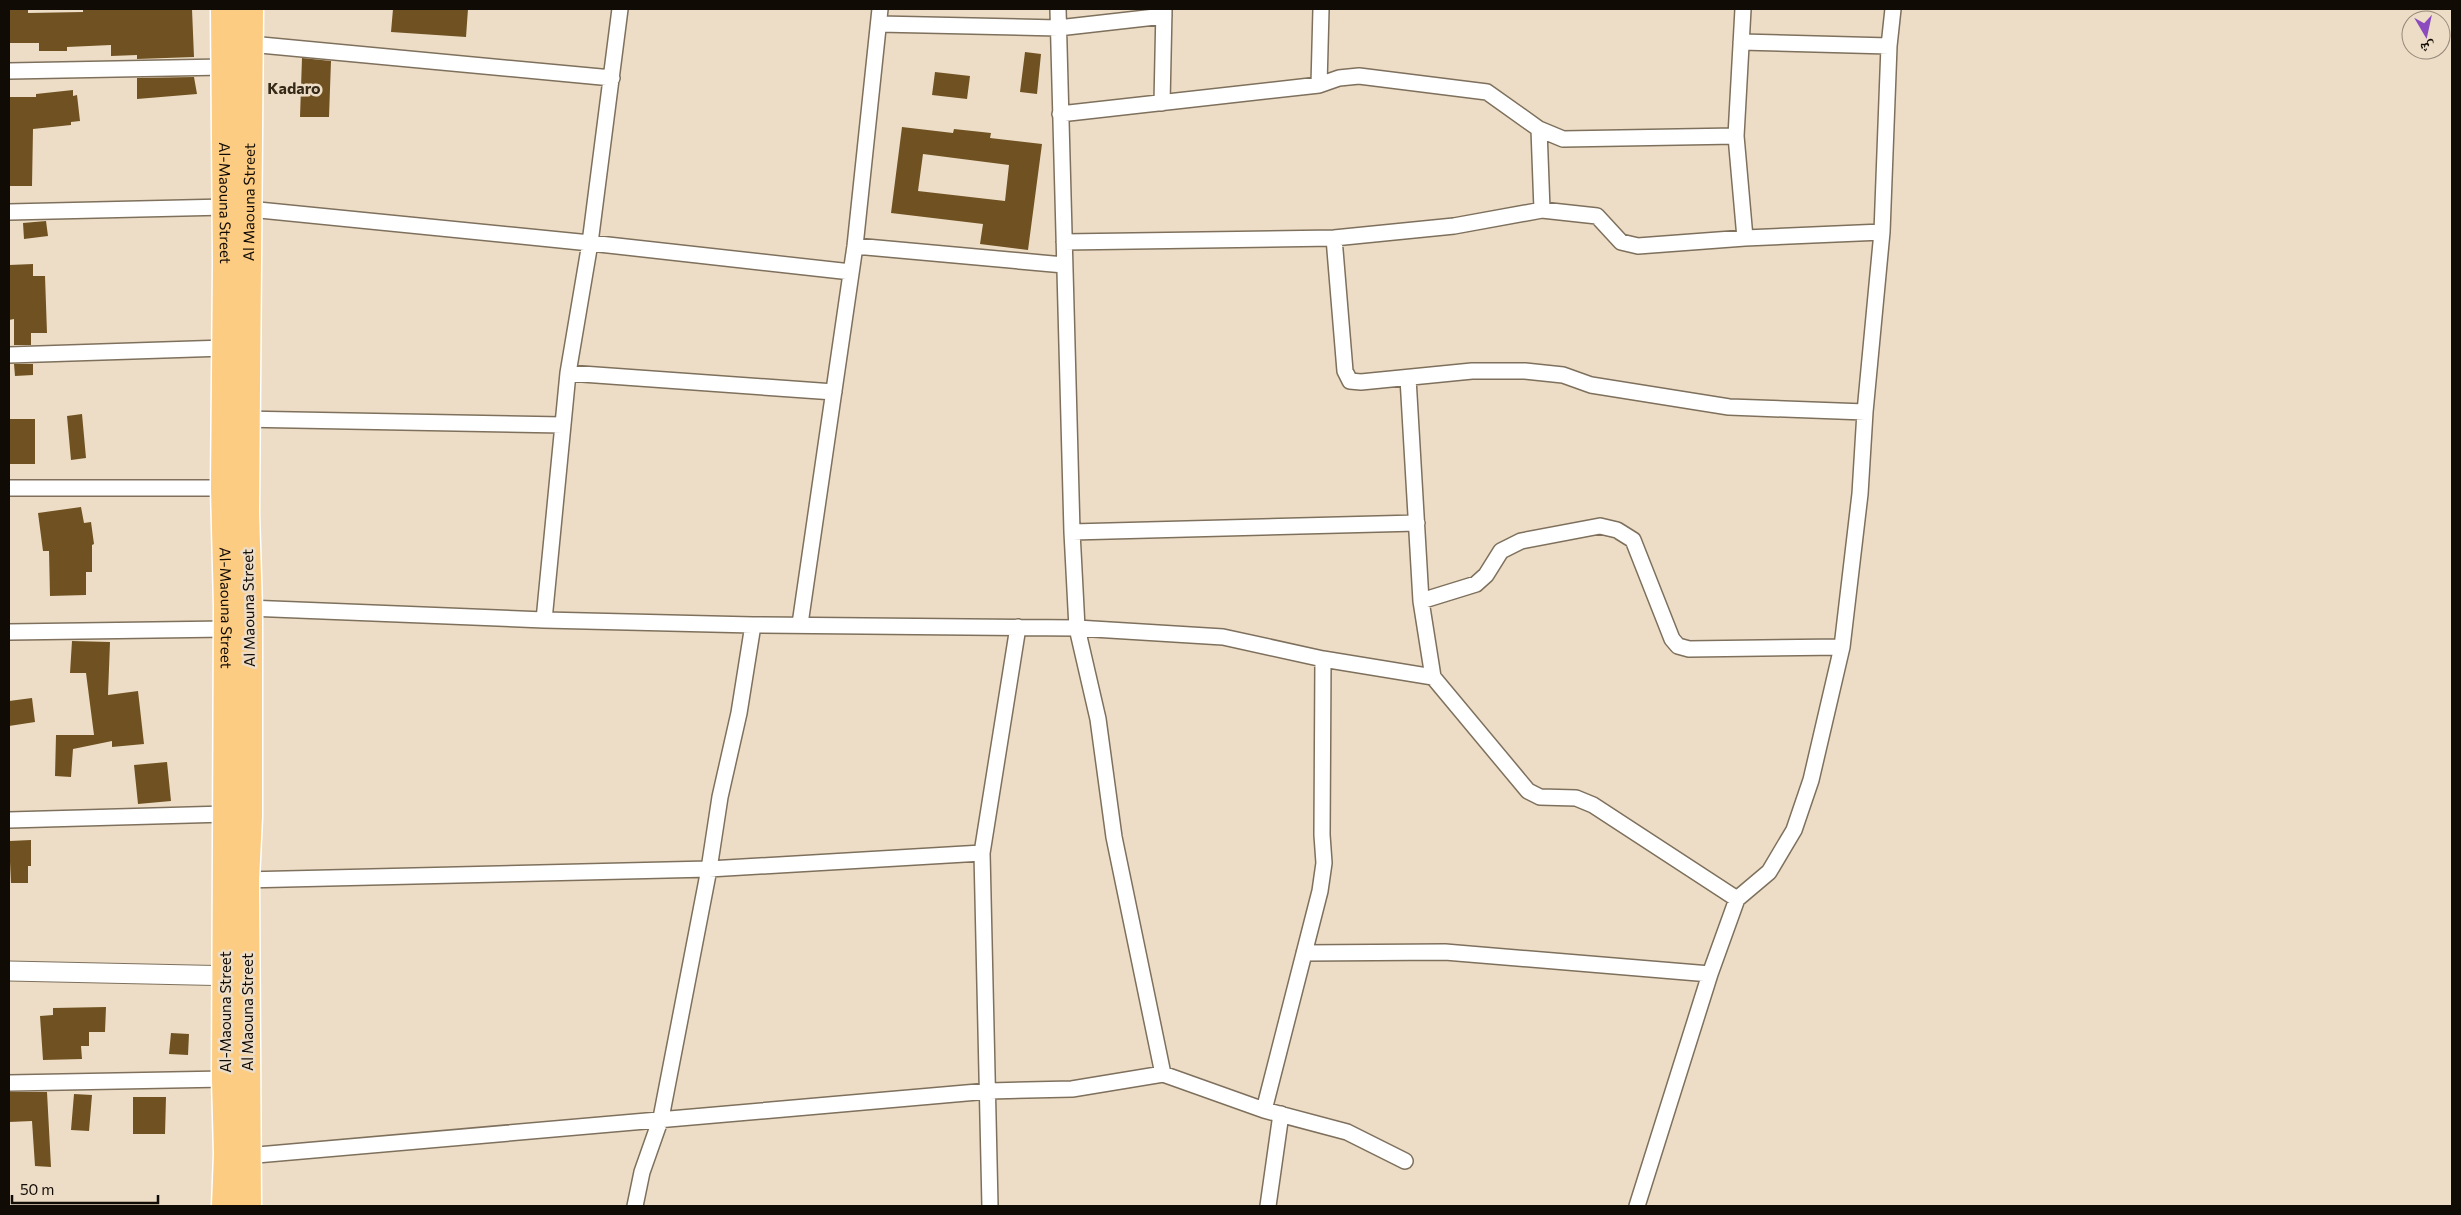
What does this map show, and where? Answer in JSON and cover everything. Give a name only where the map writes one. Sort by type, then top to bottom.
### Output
[{"type":"highway","name":"Al-Maouna Street","points":[[224,9],[224,68],[238,208]]},
{"type":"highway","name":"Al Maouna Street","points":[[248,1206],[236,976],[246,880],[249,817],[247,419],[237,265],[238,208],[250,44],[250,9]]},
{"type":"highway","name":"Al-Maouna Street","points":[[225,1206],[228,1154],[225,1079],[236,976],[226,814],[225,348],[237,265]]},
{"type":"street","points":[[544,620],[568,373],[590,243],[620,9]]},
{"type":"street","points":[[800,624],[855,246],[880,9]]},
{"type":"street","points":[[1058,9],[1072,532],[1077,628],[1098,719],[1114,837],[1163,1074]]},
{"type":"street","points":[[1319,85],[1321,9]]},
{"type":"street","points":[[1742,9],[1736,136],[1745,238]]},
{"type":"street","points":[[1637,1206],[1710,974],[1737,899],[1769,872],[1794,830],[1811,780],[1842,647],[1860,494],[1865,412],[1882,232],[1889,46],[1893,9]]},
{"type":"street","points":[[879,24],[1058,28],[1164,12],[1162,103]]},
{"type":"street","points":[[1741,42],[1889,46]]},
{"type":"street","points":[[250,44],[612,78]]},
{"type":"street","points":[[9,71],[224,68]]},
{"type":"street","points":[[1060,114],[1319,85],[1339,78],[1358,76],[1488,92],[1538,129],[1563,138],[1736,136]]},
{"type":"street","points":[[1538,129],[1542,210]]},
{"type":"street","points":[[9,212],[238,208],[590,243],[851,272]]},
{"type":"street","points":[[1064,242],[1334,238],[1454,226],[1542,210],[1597,216],[1621,242],[1638,246],[1745,238],[1882,232]]},
{"type":"street","points":[[1334,238],[1345,371],[1350,381],[1361,382],[1472,371],[1525,371],[1563,375],[1591,385],[1729,407],[1865,412]]},
{"type":"street","points":[[855,246],[1064,265]]},
{"type":"street","points":[[9,354],[225,348]]},
{"type":"street","points":[[568,373],[834,392]]},
{"type":"street","points":[[1408,378],[1421,601],[1433,677],[1528,790],[1540,797],[1576,798],[1593,805],[1737,899]]},
{"type":"street","points":[[247,419],[563,425]]},
{"type":"street","points":[[9,488],[224,488]]},
{"type":"street","points":[[1072,532],[1417,523]]},
{"type":"street","points":[[1421,601],[1476,584],[1486,575],[1501,552],[1521,541],[1600,526],[1617,530],[1633,540],[1672,639],[1678,646],[1689,649],[1842,647]]},
{"type":"street","points":[[249,608],[544,620],[754,625],[1077,628],[1223,637],[1323,659],[1433,677]]},
{"type":"street","points":[[635,1206],[642,1172],[661,1118],[709,869],[720,797],[739,713],[754,625]]},
{"type":"street","points":[[990,1206],[982,853],[1018,627]]},
{"type":"street","points":[[9,632],[226,630]]},
{"type":"street","points":[[1264,1110],[1320,891],[1324,863],[1322,835],[1323,659]]},
{"type":"street","points":[[9,820],[226,814]]},
{"type":"street","points":[[246,880],[709,869],[982,853]]},
{"type":"street","points":[[1304,953],[1445,952],[1710,974]]},
{"type":"street","points":[[9,971],[236,976]]},
{"type":"street","points":[[246,1156],[661,1118],[988,1091],[1072,1089],[1163,1074],[1264,1110],[1347,1132],[1406,1160]]},
{"type":"street","points":[[9,1082],[225,1079]]},
{"type":"street","points":[[1268,1206],[1281,1114]]},
{"type":"building","points":[[9,9],[28,9],[28,13],[83,12],[83,9],[192,9],[194,57],[137,59],[137,55],[111,56],[111,45],[67,47],[67,51],[39,51],[39,43],[9,43]]},
{"type":"building","points":[[393,9],[468,9],[466,37],[391,32]]},
{"type":"building","points":[[1025,52],[1041,54],[1037,94],[1020,92]]},
{"type":"building","points":[[302,58],[331,61],[329,117],[300,117]]},
{"type":"building","points":[[935,72],[970,76],[967,99],[932,95]]},
{"type":"building","points":[[194,77],[197,94],[137,99],[137,78]]},
{"type":"building","points":[[73,90],[73,96],[77,95],[80,121],[71,122],[71,125],[33,129],[32,186],[9,186],[9,97],[36,97],[36,94]]},
{"type":"building","points":[[902,127],[953,133],[954,129],[991,133],[990,138],[1042,144],[1028,250],[980,244],[983,224],[891,213]],"holes":[[[923,154],[1009,165],[1005,201],[918,191]]]},
{"type":"building","points":[[46,221],[48,236],[24,239],[23,223]]},
{"type":"building","points":[[33,264],[33,276],[45,276],[47,333],[31,333],[31,345],[14,345],[14,319],[9,320],[9,265]]},
{"type":"building","points":[[14,364],[33,364],[33,375],[15,376]]},
{"type":"building","points":[[82,414],[86,458],[71,460],[67,416]]},
{"type":"building","points":[[9,419],[35,419],[35,464],[9,464]]},
{"type":"building","points":[[81,507],[84,523],[91,522],[94,544],[92,545],[92,572],[86,572],[86,595],[50,596],[49,551],[43,551],[38,513]]},
{"type":"building","points":[[72,641],[110,642],[108,695],[138,691],[144,744],[112,747],[112,741],[73,749],[71,777],[55,776],[56,735],[94,735],[86,673],[70,673]]},
{"type":"building","points":[[32,698],[35,722],[9,726],[9,701]]},
{"type":"building","points":[[167,762],[171,801],[138,804],[134,765]]},
{"type":"building","points":[[31,840],[31,866],[28,866],[28,883],[11,883],[9,841]]},
{"type":"building","points":[[106,1007],[105,1032],[89,1032],[89,1046],[81,1046],[82,1059],[43,1060],[40,1016],[53,1015],[53,1008]]},
{"type":"building","points":[[171,1033],[189,1034],[188,1055],[169,1054]]},
{"type":"building","points":[[9,1092],[47,1092],[51,1167],[35,1166],[32,1121],[9,1122]]},
{"type":"building","points":[[74,1094],[92,1095],[89,1131],[71,1130]]},
{"type":"building","points":[[133,1097],[166,1097],[165,1134],[133,1134]]},
{"type":"district","name":"Kadaro","points":[[294,87]]}]
